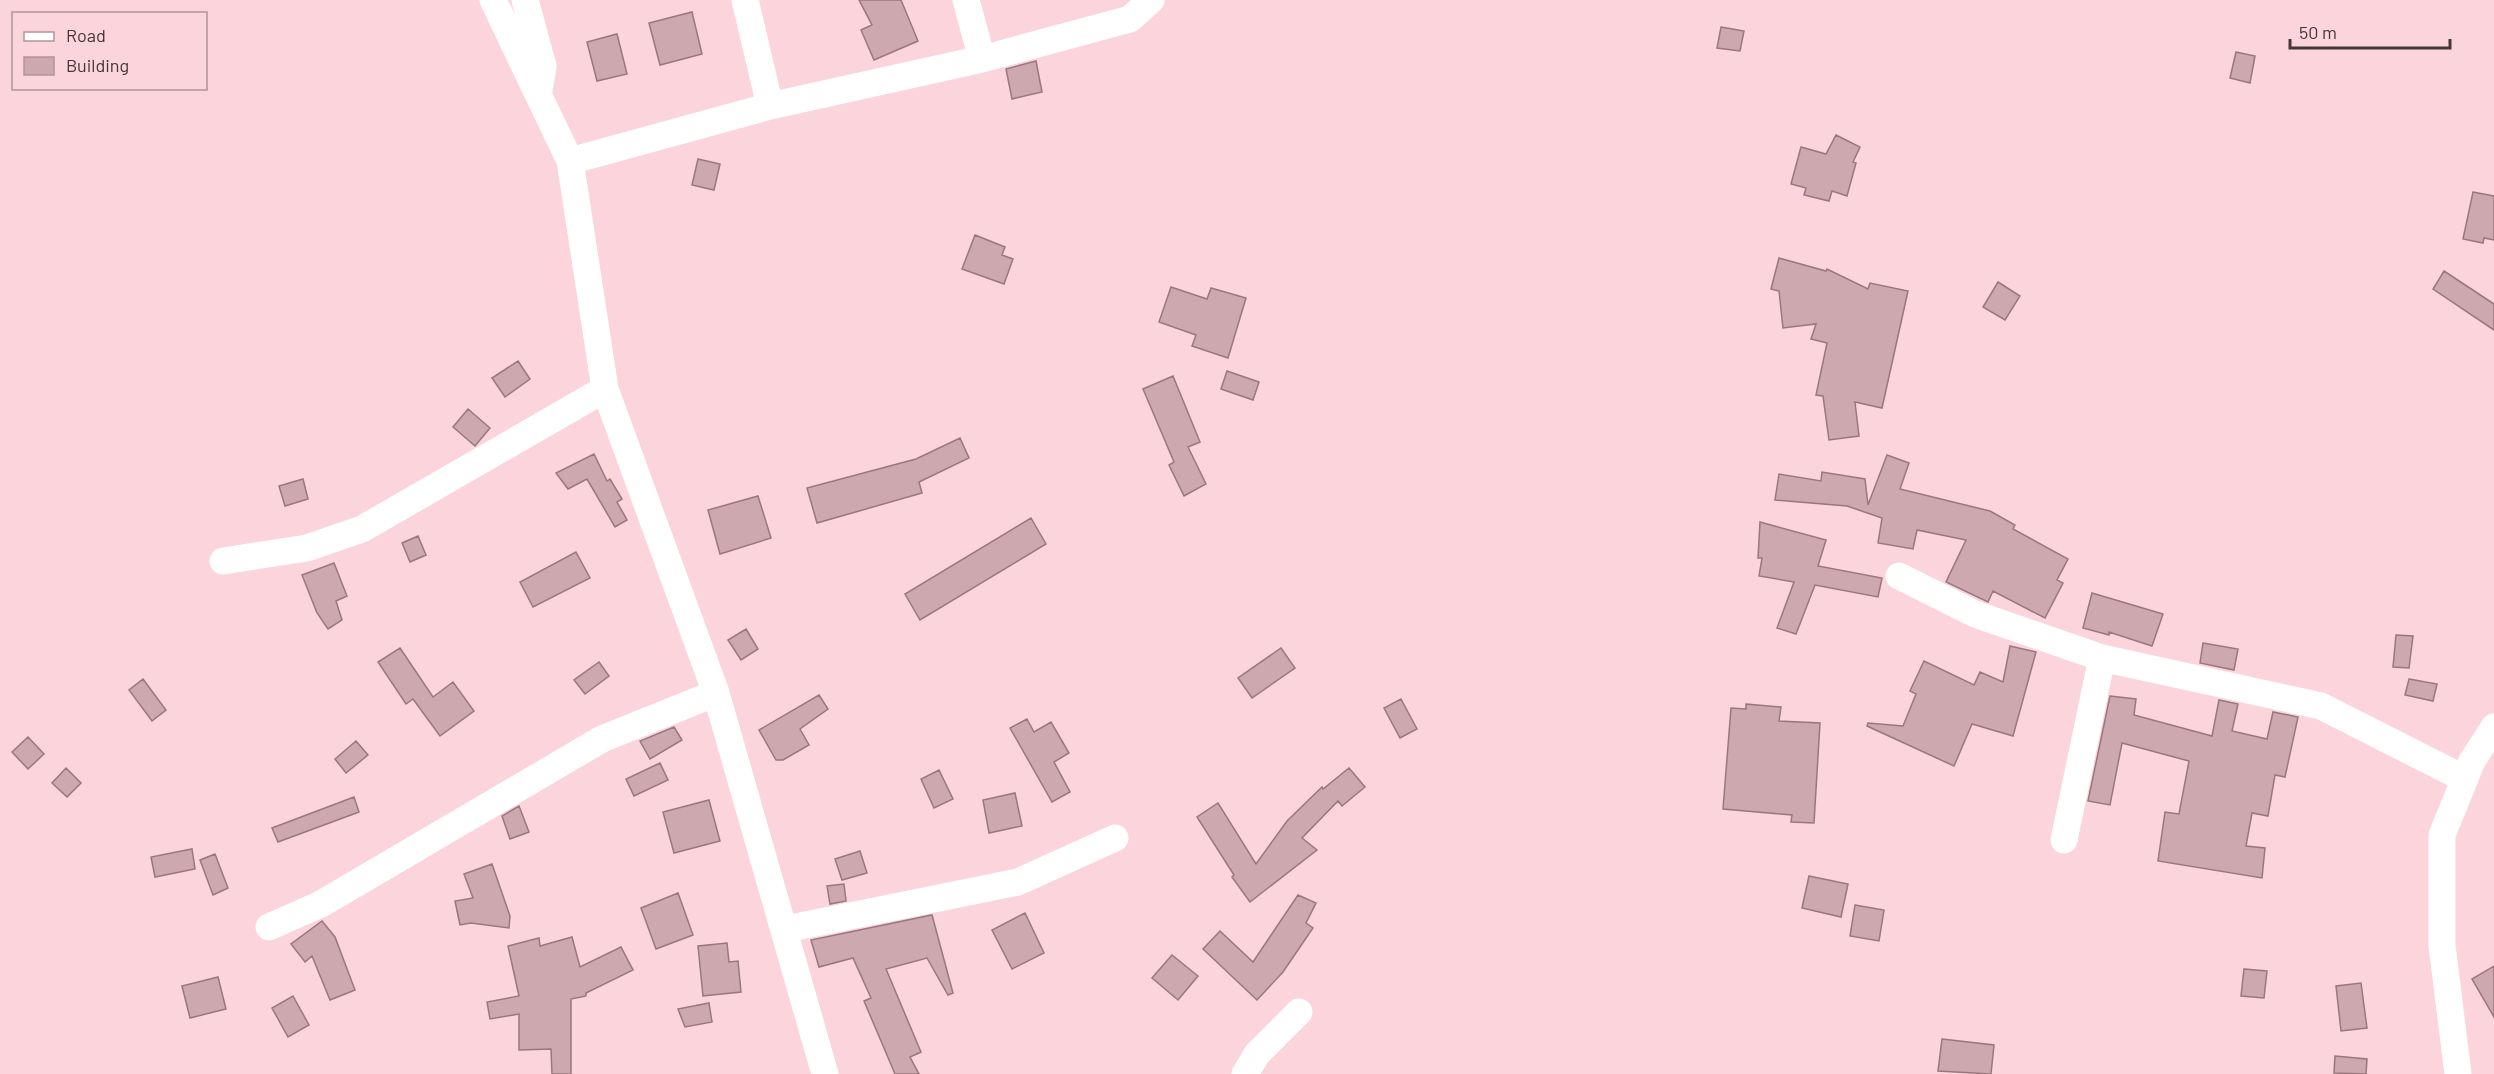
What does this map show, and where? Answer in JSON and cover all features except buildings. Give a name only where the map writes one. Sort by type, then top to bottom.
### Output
[{"type":"street","points":[[493,0],[570,161],[605,389],[716,693],[786,929],[825,1074]]},
{"type":"street","points":[[525,0],[543,66],[538,95]]},
{"type":"street","points":[[745,0],[770,106]]},
{"type":"street","points":[[966,0],[982,59]]},
{"type":"street","points":[[570,161],[770,106],[982,59],[1130,19],[1150,0]]},
{"type":"street","points":[[223,561],[307,548],[362,530],[605,389]]},
{"type":"street","points":[[1899,576],[1975,614],[2102,658],[2321,706],[2465,779]]},
{"type":"street","points":[[2064,840],[2102,658]]},
{"type":"street","points":[[269,927],[321,904],[602,739],[716,693]]},
{"type":"street","points":[[2458,1074],[2442,946],[2442,835],[2472,761],[2494,727]]},
{"type":"street","points":[[786,929],[1018,882],[1115,838]]},
{"type":"street","points":[[1245,1074],[1257,1054],[1299,1012]]}]
